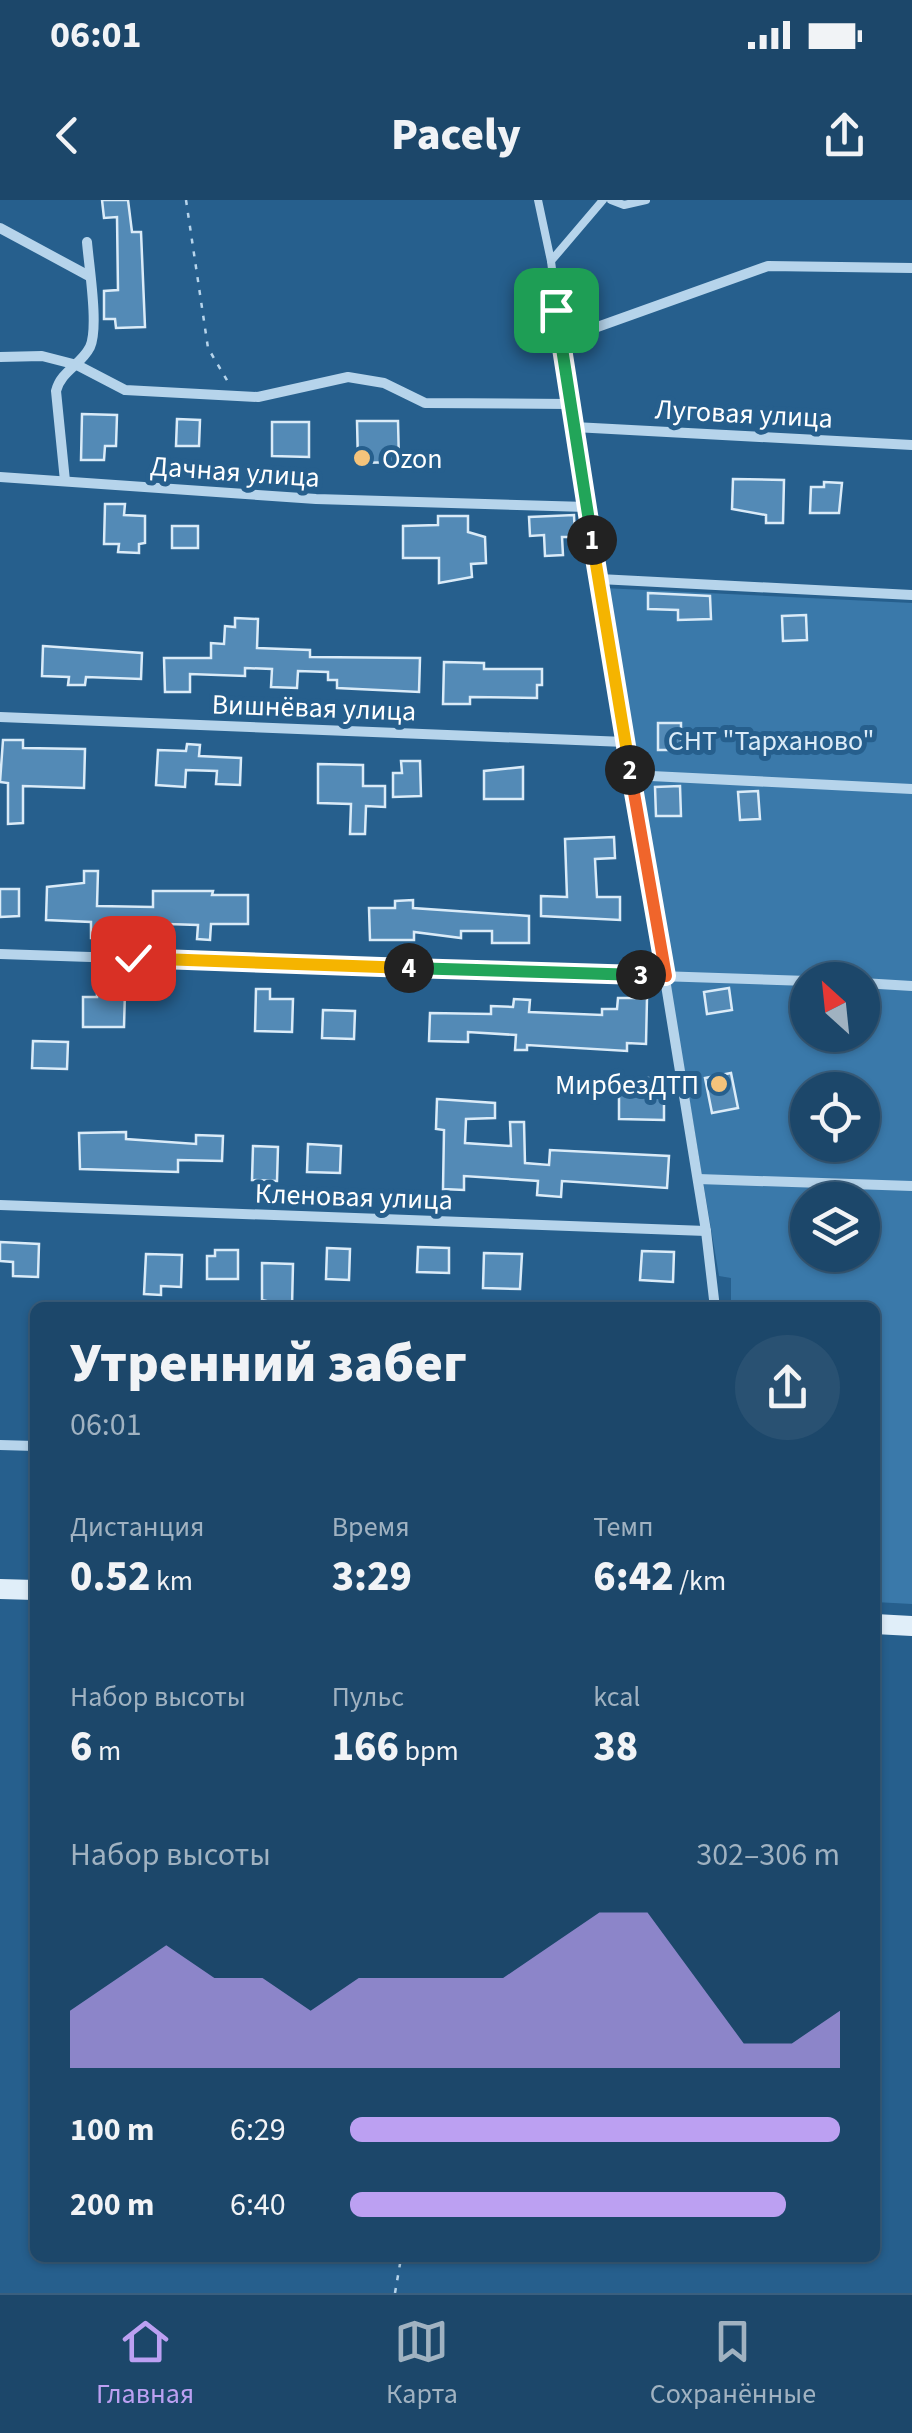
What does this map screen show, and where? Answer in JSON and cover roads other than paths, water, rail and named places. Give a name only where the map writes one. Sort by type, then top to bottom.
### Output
[{"type":"main road","points":[[0,1589],[30,1590]]},
{"type":"main road","points":[[880,1624],[912,1626]]},
{"type":"street","points":[[0,228],[89,276]]},
{"type":"street","points":[[65,481],[56,391],[58,382],[77,365],[93,341],[88,242]]},
{"type":"street","points":[[714,1302],[666,976],[560,340],[768,266],[912,268]]},
{"type":"street","points":[[0,357],[42,356],[77,365],[126,390],[258,397],[348,377],[384,383],[425,403],[570,404]]},
{"type":"street","name":"Луговая улица","points":[[574,427],[912,445]]},
{"type":"street","name":"Дачная улица","points":[[0,478],[316,499],[586,507]]},
{"type":"street","points":[[599,579],[912,596]]},
{"type":"street","name":"Вишнёвая улица","points":[[0,717],[625,742]]},
{"type":"street","points":[[631,775],[912,788]]},
{"type":"street","points":[[0,954],[790,980]]},
{"type":"street","points":[[880,984],[912,986]]},
{"type":"street","points":[[698,1179],[912,1186]]},
{"type":"street","name":"Кленовая улица","points":[[0,1205],[706,1231]]},
{"type":"street","points":[[0,1444],[30,1446]]},
{"type":"lane","points":[[538,200],[551,261],[560,340]]},
{"type":"lane","points":[[551,261],[604,200]]},
{"type":"lane","points":[[612,200],[624,205],[646,200]]},
{"type":"place","name":"Ozon","points":[[362,458]]},
{"type":"place","name":"МирбезДТП","points":[[719,1084]]},
{"type":"park label","name":"СНТ \"Тарханово\"","points":[[771,740]]}]
